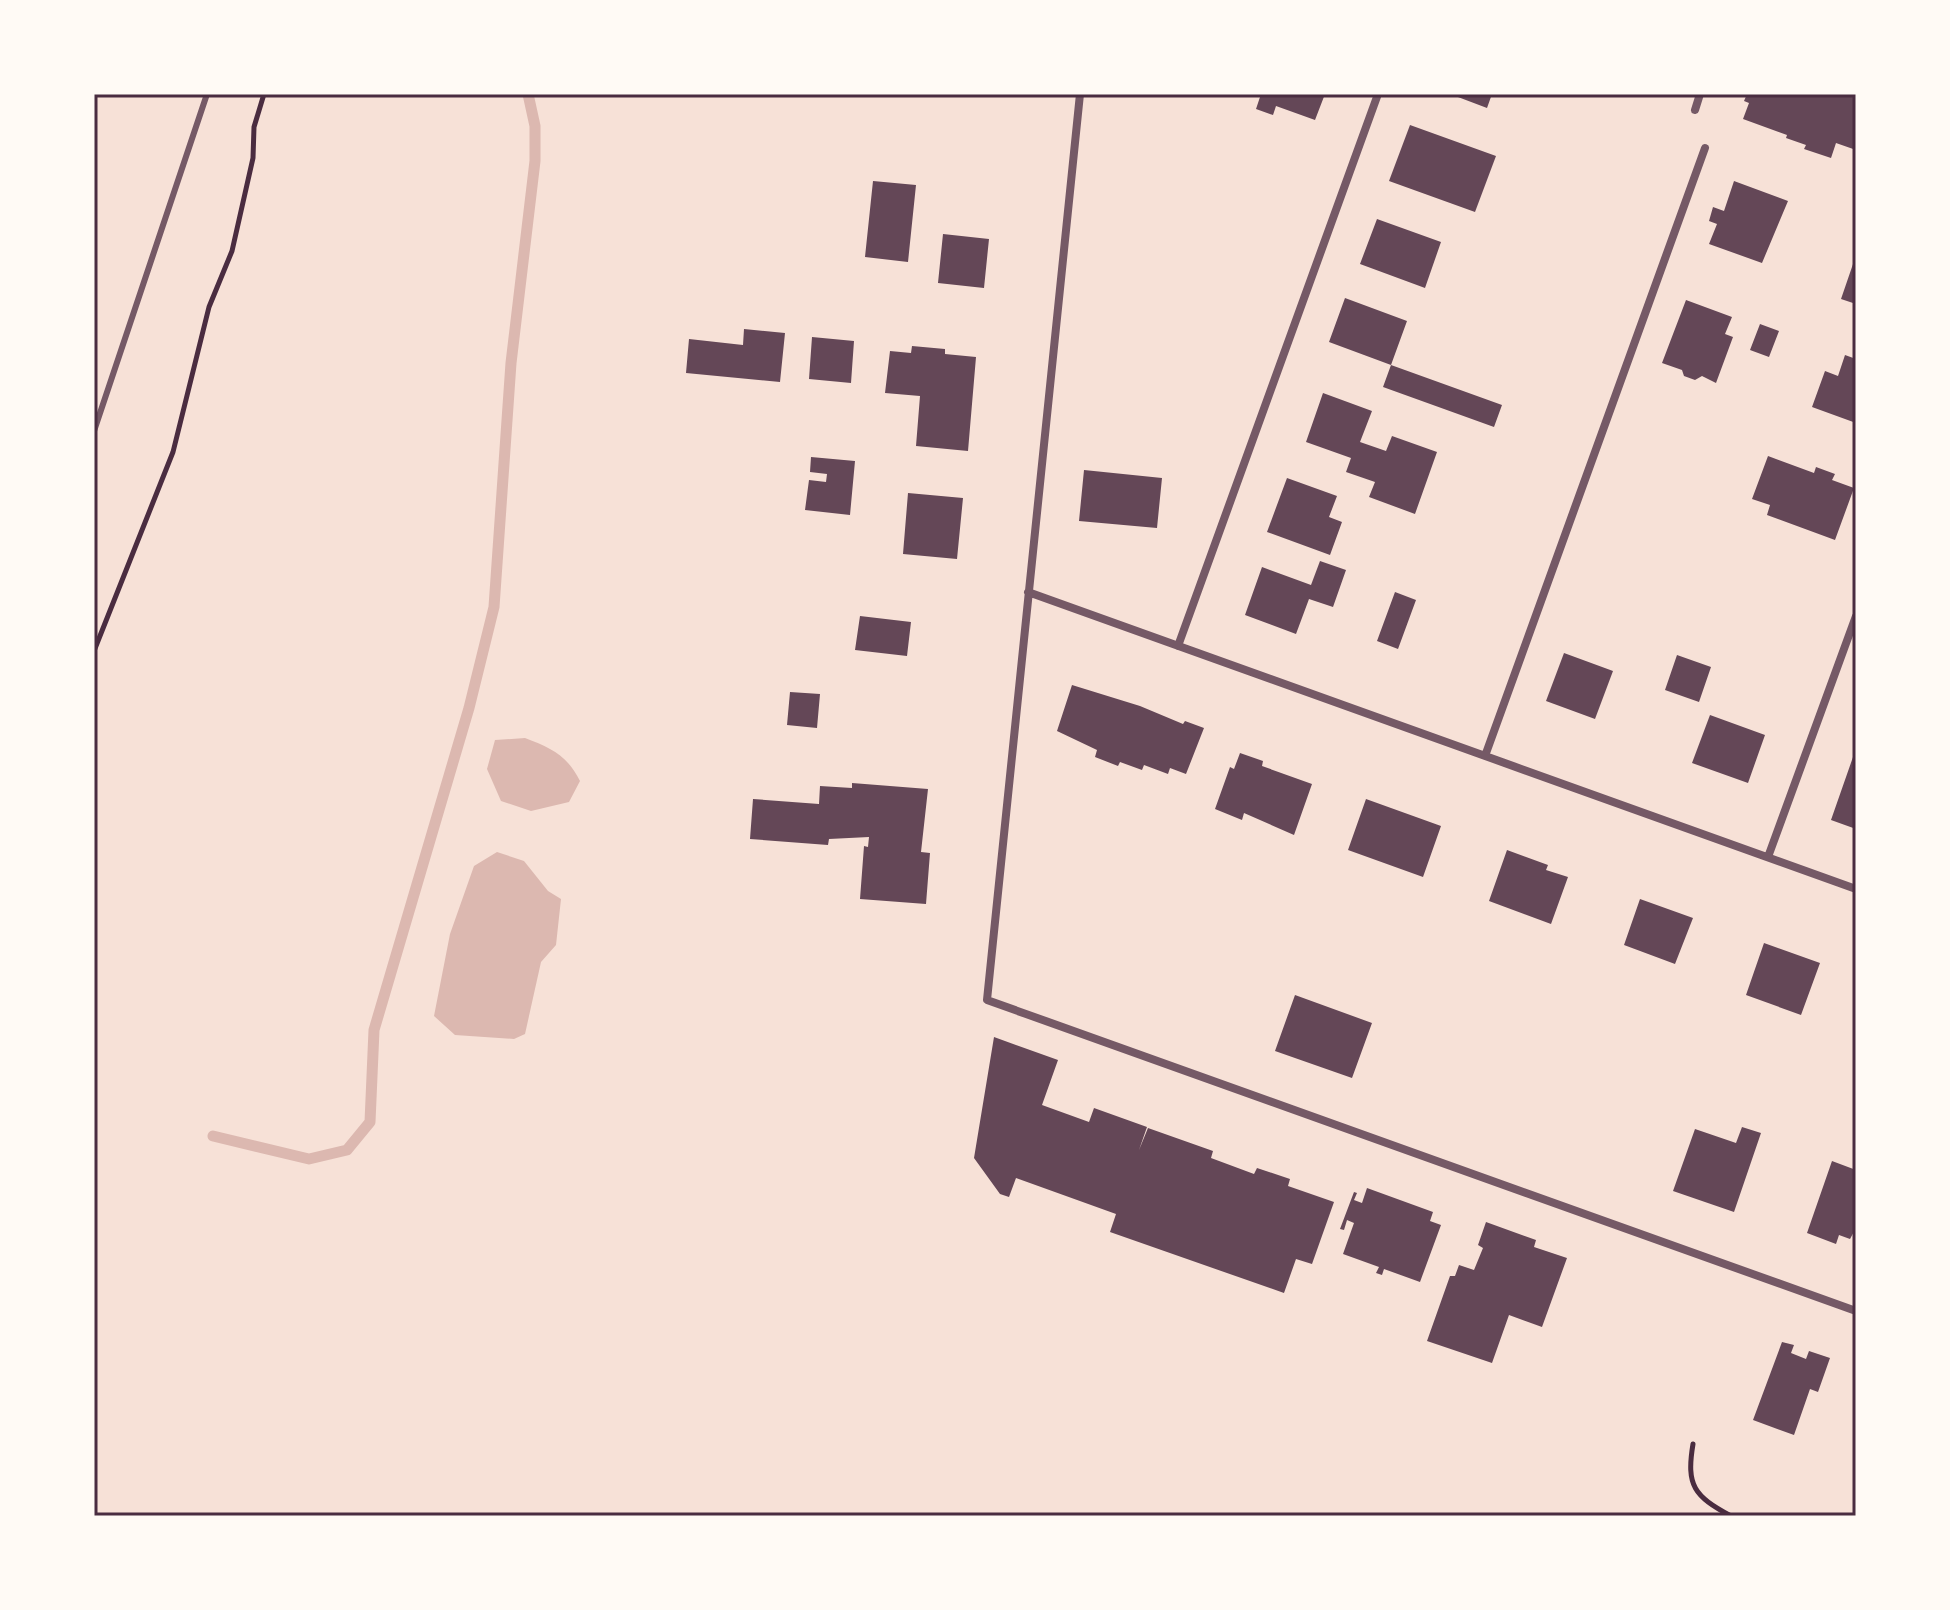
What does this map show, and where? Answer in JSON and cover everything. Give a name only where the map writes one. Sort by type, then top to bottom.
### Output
[{"type":"street","points":[[1080,94],[987,1000],[1856,1311]]},
{"type":"street","points":[[1178,646],[1378,94]]},
{"type":"street","points":[[1695,110],[1700,94]]},
{"type":"street","points":[[1485,756],[1705,148]]},
{"type":"street","points":[[1028,592],[1856,889]]},
{"type":"street","points":[[1768,857],[1856,616]]},
{"type":"lane","points":[[94,431],[207,94]]},
{"type":"path","points":[[94,651],[173,452],[209,307],[232,251],[253,158],[254,127],[264,94]]},
{"type":"path","points":[[1693,1444],[1689,1469],[1693,1488],[1709,1504],[1731,1516]]},
{"type":"shaded area","points":[[525,738],[557,754],[575,772],[580,781],[569,802],[531,811],[501,801],[487,769],[495,740]]},
{"type":"shaded area","points":[[497,852],[524,861],[548,891],[561,899],[556,945],[541,962],[525,1034],[514,1039],[455,1035],[434,1016],[450,934],[474,866]]},
{"type":"building","points":[[1261,94],[1325,94],[1315,120],[1276,106],[1273,115],[1256,109]]},
{"type":"building","points":[[1450,94],[1492,94],[1487,108]]},
{"type":"building","points":[[1747,94],[1856,94],[1856,150],[1836,143],[1831,158],[1804,149],[1806,145],[1786,138],[1787,135],[1743,119],[1749,103],[1744,101]]},
{"type":"building","points":[[1410,125],[1496,156],[1475,212],[1389,181]]},
{"type":"building","points":[[873,181],[916,185],[908,262],[865,257]]},
{"type":"building","points":[[1734,181],[1788,201],[1762,263],[1709,244],[1717,224],[1709,221],[1713,207],[1724,211]]},
{"type":"building","points":[[1377,219],[1441,242],[1425,288],[1360,264]]},
{"type":"building","points":[[943,234],[989,239],[984,288],[938,283]]},
{"type":"building","points":[[1853,264],[1856,265],[1856,304],[1841,299]]},
{"type":"building","points":[[1345,298],[1407,321],[1391,365],[1329,342]]},
{"type":"building","points":[[1686,300],[1732,317],[1725,334],[1733,337],[1716,383],[1702,376],[1695,380],[1684,376],[1682,370],[1662,363]]},
{"type":"building","points":[[1760,324],[1779,331],[1769,357],[1750,350]]},
{"type":"building","points":[[744,329],[785,333],[780,382],[686,373],[689,339],[743,345]]},
{"type":"building","points":[[812,337],[854,341],[851,383],[809,379]]},
{"type":"building","points":[[912,346],[945,349],[945,354],[976,357],[968,451],[916,446],[920,396],[885,393],[890,351],[911,353]]},
{"type":"building","points":[[1845,355],[1856,359],[1856,423],[1812,407],[1825,371],[1838,376]]},
{"type":"building","points":[[1391,365],[1502,405],[1494,427],[1383,387]]},
{"type":"building","points":[[1323,393],[1372,411],[1360,442],[1386,451],[1392,436],[1437,452],[1415,514],[1369,497],[1375,482],[1346,472],[1351,458],[1306,442]]},
{"type":"building","points":[[1768,456],[1814,473],[1816,467],[1835,474],[1832,480],[1854,488],[1835,540],[1767,515],[1770,505],[1752,499]]},
{"type":"building","points":[[811,457],[855,461],[850,515],[805,510],[809,480],[826,482],[827,474],[810,472]]},
{"type":"building","points":[[1084,470],[1162,478],[1157,528],[1079,521]]},
{"type":"building","points":[[1287,478],[1337,496],[1329,517],[1342,522],[1330,555],[1267,532]]},
{"type":"building","points":[[908,493],[963,498],[957,559],[903,554]]},
{"type":"building","points":[[1320,561],[1346,570],[1333,607],[1309,599],[1296,634],[1245,615],[1262,567],[1311,585]]},
{"type":"building","points":[[1395,592],[1416,600],[1398,649],[1377,641]]},
{"type":"building","points":[[860,616],[911,622],[907,656],[855,650]]},
{"type":"building","points":[[1564,653],[1613,671],[1595,719],[1546,701]]},
{"type":"building","points":[[1677,655],[1711,667],[1699,702],[1665,690]]},
{"type":"building","points":[[1072,685],[1140,706],[1183,724],[1185,721],[1204,728],[1186,774],[1170,768],[1168,774],[1144,765],[1142,770],[1120,762],[1118,766],[1095,757],[1097,750],[1057,731]]},
{"type":"building","points":[[790,692],[820,694],[817,728],[787,725]]},
{"type":"building","points":[[1710,715],[1765,735],[1748,783],[1692,763]]},
{"type":"building","points":[[1240,753],[1263,761],[1262,766],[1312,784],[1294,835],[1244,813],[1242,820],[1215,809],[1230,767],[1234,769]]},
{"type":"building","points":[[1853,757],[1856,758],[1856,829],[1831,820]]},
{"type":"building","points":[[852,783],[928,789],[921,852],[930,853],[926,904],[860,899],[864,846],[868,847],[869,837],[829,839],[828,845],[750,839],[753,799],[819,804],[820,786],[852,788]]},
{"type":"building","points":[[1366,799],[1441,826],[1423,877],[1348,850]]},
{"type":"building","points":[[1507,850],[1548,865],[1546,870],[1568,877],[1551,924],[1489,901]]},
{"type":"building","points":[[1640,899],[1693,918],[1675,964],[1624,945]]},
{"type":"building","points":[[1764,943],[1820,963],[1801,1015],[1746,995]]},
{"type":"building","points":[[1295,995],[1372,1023],[1352,1078],[1275,1051]]},
{"type":"building","points":[[994,1037],[1058,1060],[1042,1105],[1089,1122],[1094,1108],[1147,1127],[1139,1150],[1148,1128],[1213,1151],[1211,1158],[1254,1174],[1257,1168],[1290,1179],[1288,1186],[1334,1202],[1312,1264],[1296,1259],[1284,1293],[1110,1232],[1116,1214],[1016,1178],[1009,1197],[1000,1194],[974,1158]]},
{"type":"building","points":[[1742,1127],[1761,1133],[1734,1212],[1673,1191],[1695,1129],[1736,1143]]},
{"type":"building","points":[[1832,1161],[1856,1170],[1856,1228],[1850,1239],[1839,1235],[1836,1244],[1807,1233]]},
{"type":"building","points":[[1367,1188],[1433,1212],[1430,1221],[1441,1225],[1420,1282],[1384,1269],[1382,1275],[1376,1273],[1379,1267],[1343,1254],[1354,1223],[1347,1220],[1344,1230],[1340,1229],[1354,1192],[1357,1193],[1354,1200],[1362,1203]]},
{"type":"building","points":[[1486,1222],[1536,1240],[1534,1247],[1567,1258],[1542,1327],[1509,1315],[1492,1363],[1427,1341],[1450,1276],[1455,1276],[1459,1265],[1474,1270],[1483,1248],[1478,1245]]},
{"type":"building","points":[[1782,1342],[1794,1345],[1791,1353],[1806,1359],[1809,1351],[1830,1358],[1818,1392],[1810,1389],[1794,1435],[1753,1420]]},
{"type":"waterway","points":[[213,1136],[309,1159],[347,1150],[370,1122],[374,1030],[469,708],[494,607],[511,363],[535,161],[535,126],[528,94]]}]
